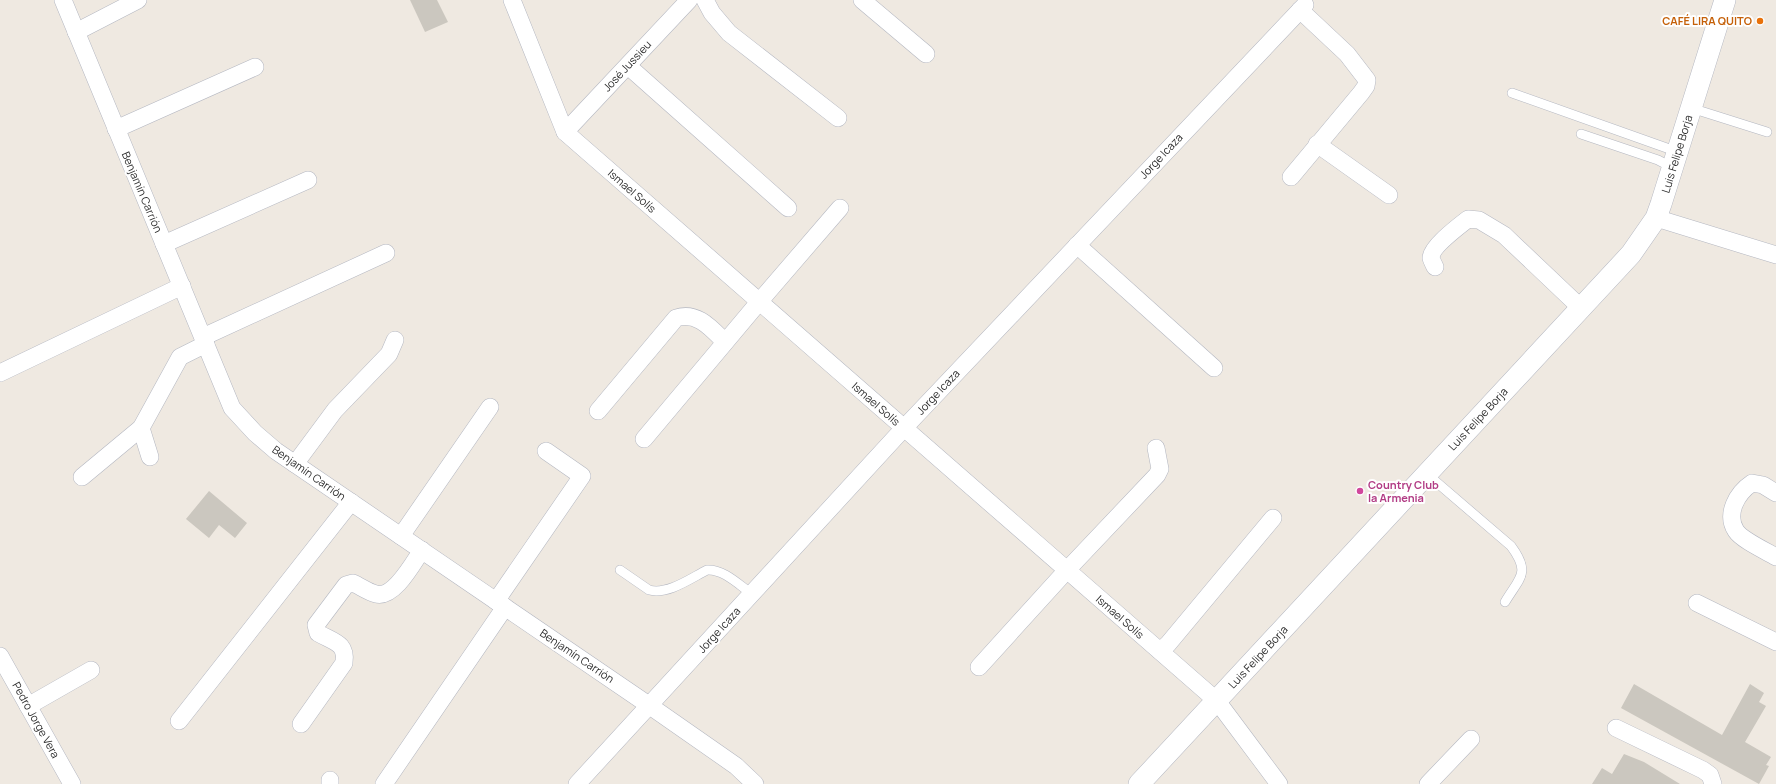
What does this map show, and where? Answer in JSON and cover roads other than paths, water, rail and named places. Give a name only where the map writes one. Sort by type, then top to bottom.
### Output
[{"type":"street","name":"Benjamín Carrión","points":[[62,0],[232,408],[255,433],[295,464],[650,706],[736,766],[755,784]]},
{"type":"street","points":[[76,32],[138,0]]},
{"type":"street","name":"Ismael Solís","points":[[512,0],[565,132],[1217,701],[1279,784]]},
{"type":"street","name":"José Jussieu","points":[[565,132],[689,0]]},
{"type":"street","points":[[705,0],[712,13],[729,33],[838,118]]},
{"type":"street","points":[[862,0],[926,54]]},
{"type":"street","name":"Luis Felipe Borja","points":[[1139,784],[1631,254],[1656,218],[1725,0]]},
{"type":"street","name":"Jorge Icaza","points":[[577,784],[904,428],[1302,7],[1347,54],[1367,80],[1366,86],[1361,94],[1317,144]]},
{"type":"street","points":[[628,66],[788,208]]},
{"type":"street","points":[[116,129],[255,67]]},
{"type":"street","points":[[1290,177],[1317,144],[1389,195]]},
{"type":"street","points":[[164,244],[308,180]]},
{"type":"street","points":[[644,439],[840,208]]},
{"type":"street","points":[[1656,218],[1776,255]]},
{"type":"street","points":[[1435,267],[1431,258],[1434,251],[1451,232],[1468,220],[1479,220],[1504,235],[1581,308]]},
{"type":"street","points":[[1077,245],[1214,368]]},
{"type":"street","points":[[82,477],[141,428],[180,357],[205,341],[386,253]]},
{"type":"street","points":[[0,373],[182,286]]},
{"type":"street","points":[[598,411],[676,318],[685,315],[698,319],[709,326],[725,342]]},
{"type":"street","points":[[295,464],[335,410],[389,354],[395,340]]},
{"type":"street","points":[[401,536],[490,407]]},
{"type":"street","points":[[141,428],[150,457]]},
{"type":"street","points":[[979,667],[1067,570],[1157,475],[1160,469],[1156,448]]},
{"type":"street","points":[[384,784],[582,476],[546,451]]},
{"type":"street","points":[[1776,493],[1763,485],[1752,483],[1744,488],[1738,497],[1733,508],[1731,519],[1736,532],[1776,557]]},
{"type":"street","points":[[179,722],[351,502]]},
{"type":"street","points":[[1160,651],[1273,518]]},
{"type":"street","points":[[301,724],[344,663],[346,653],[343,647],[318,633],[316,625],[346,585],[353,583],[377,594],[387,592],[397,585],[422,550]]},
{"type":"street","points":[[1697,603],[1776,642]]},
{"type":"street","name":"Pedro Jorge Vera","points":[[0,656],[72,784]]},
{"type":"street","points":[[28,706],[91,670]]},
{"type":"street","points":[[1616,728],[1703,770],[1710,775],[1712,784]]},
{"type":"street","points":[[1428,784],[1471,739]]},
{"type":"lane","points":[[1512,93],[1675,160]]},
{"type":"lane","points":[[1691,108],[1767,132]]},
{"type":"lane","points":[[1581,134],[1658,160],[1675,160]]},
{"type":"lane","points":[[1427,474],[1511,546],[1521,560],[1522,575],[1505,602]]},
{"type":"lane","points":[[620,570],[649,590],[655,591],[665,590],[707,570],[713,570],[723,574],[752,594]]},
{"type":"place","name":"CAFÉ LIRA QUITO","points":[[1760,21]]},
{"type":"place","name":"Country Club la Armenia","points":[[1360,491]]}]
